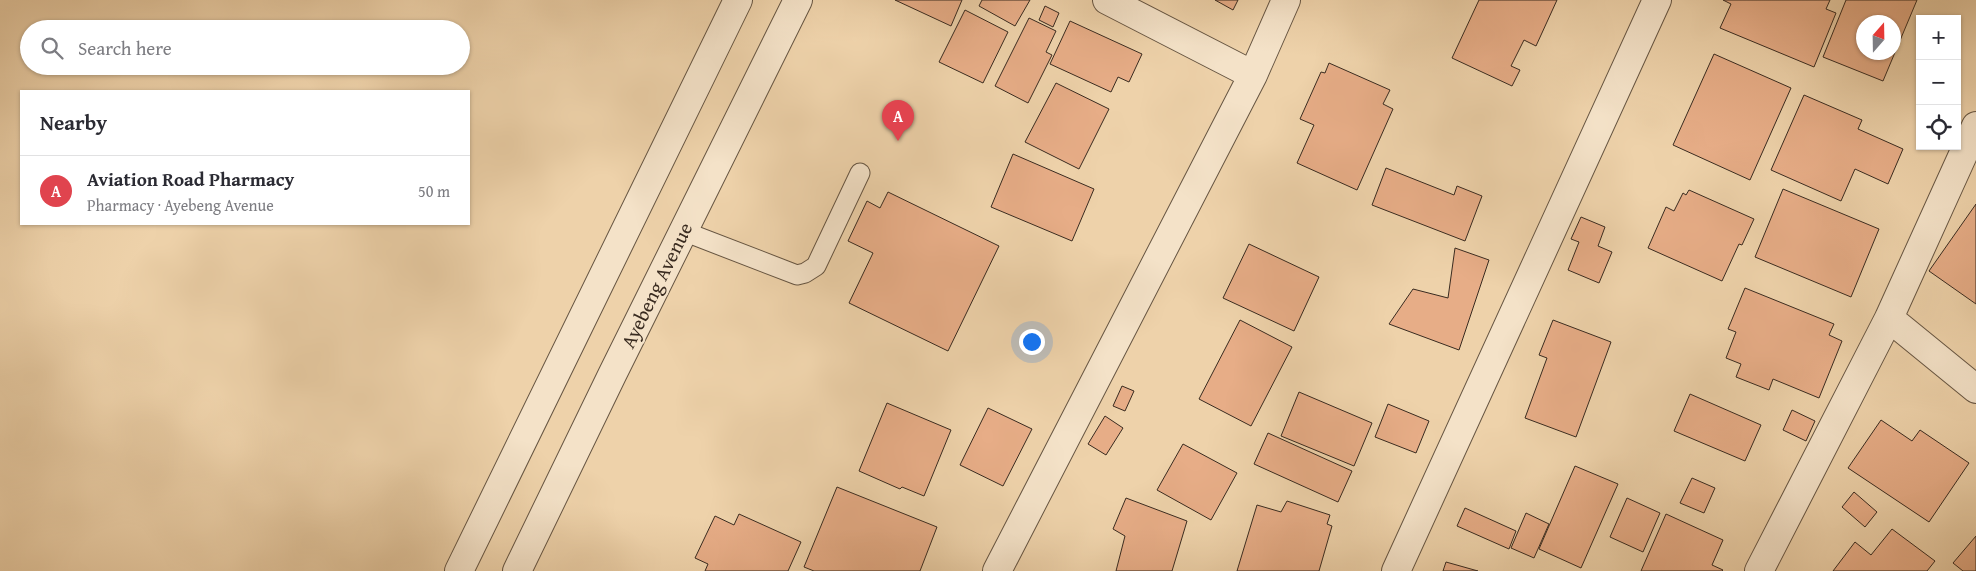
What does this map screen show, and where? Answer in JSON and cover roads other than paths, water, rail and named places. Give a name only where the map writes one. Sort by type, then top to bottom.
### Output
[{"type":"street","points":[[459,571],[738,0]]},
{"type":"street","name":"Ayebeng Avenue","points":[[517,571],[798,0]]},
{"type":"street","points":[[1107,0],[1253,75]]},
{"type":"street","points":[[997,571],[1253,75],[1286,0]]},
{"type":"street","points":[[1396,571],[1657,0]]},
{"type":"street","points":[[1759,571],[1889,318],[1976,126]]},
{"type":"street","points":[[1889,318],[1976,389]]},
{"type":"lane","points":[[683,231],[797,275],[805,273],[816,266],[860,173]]},
{"type":"place","name":"Aviation Road Pharmacy","points":[[898,141]]}]
